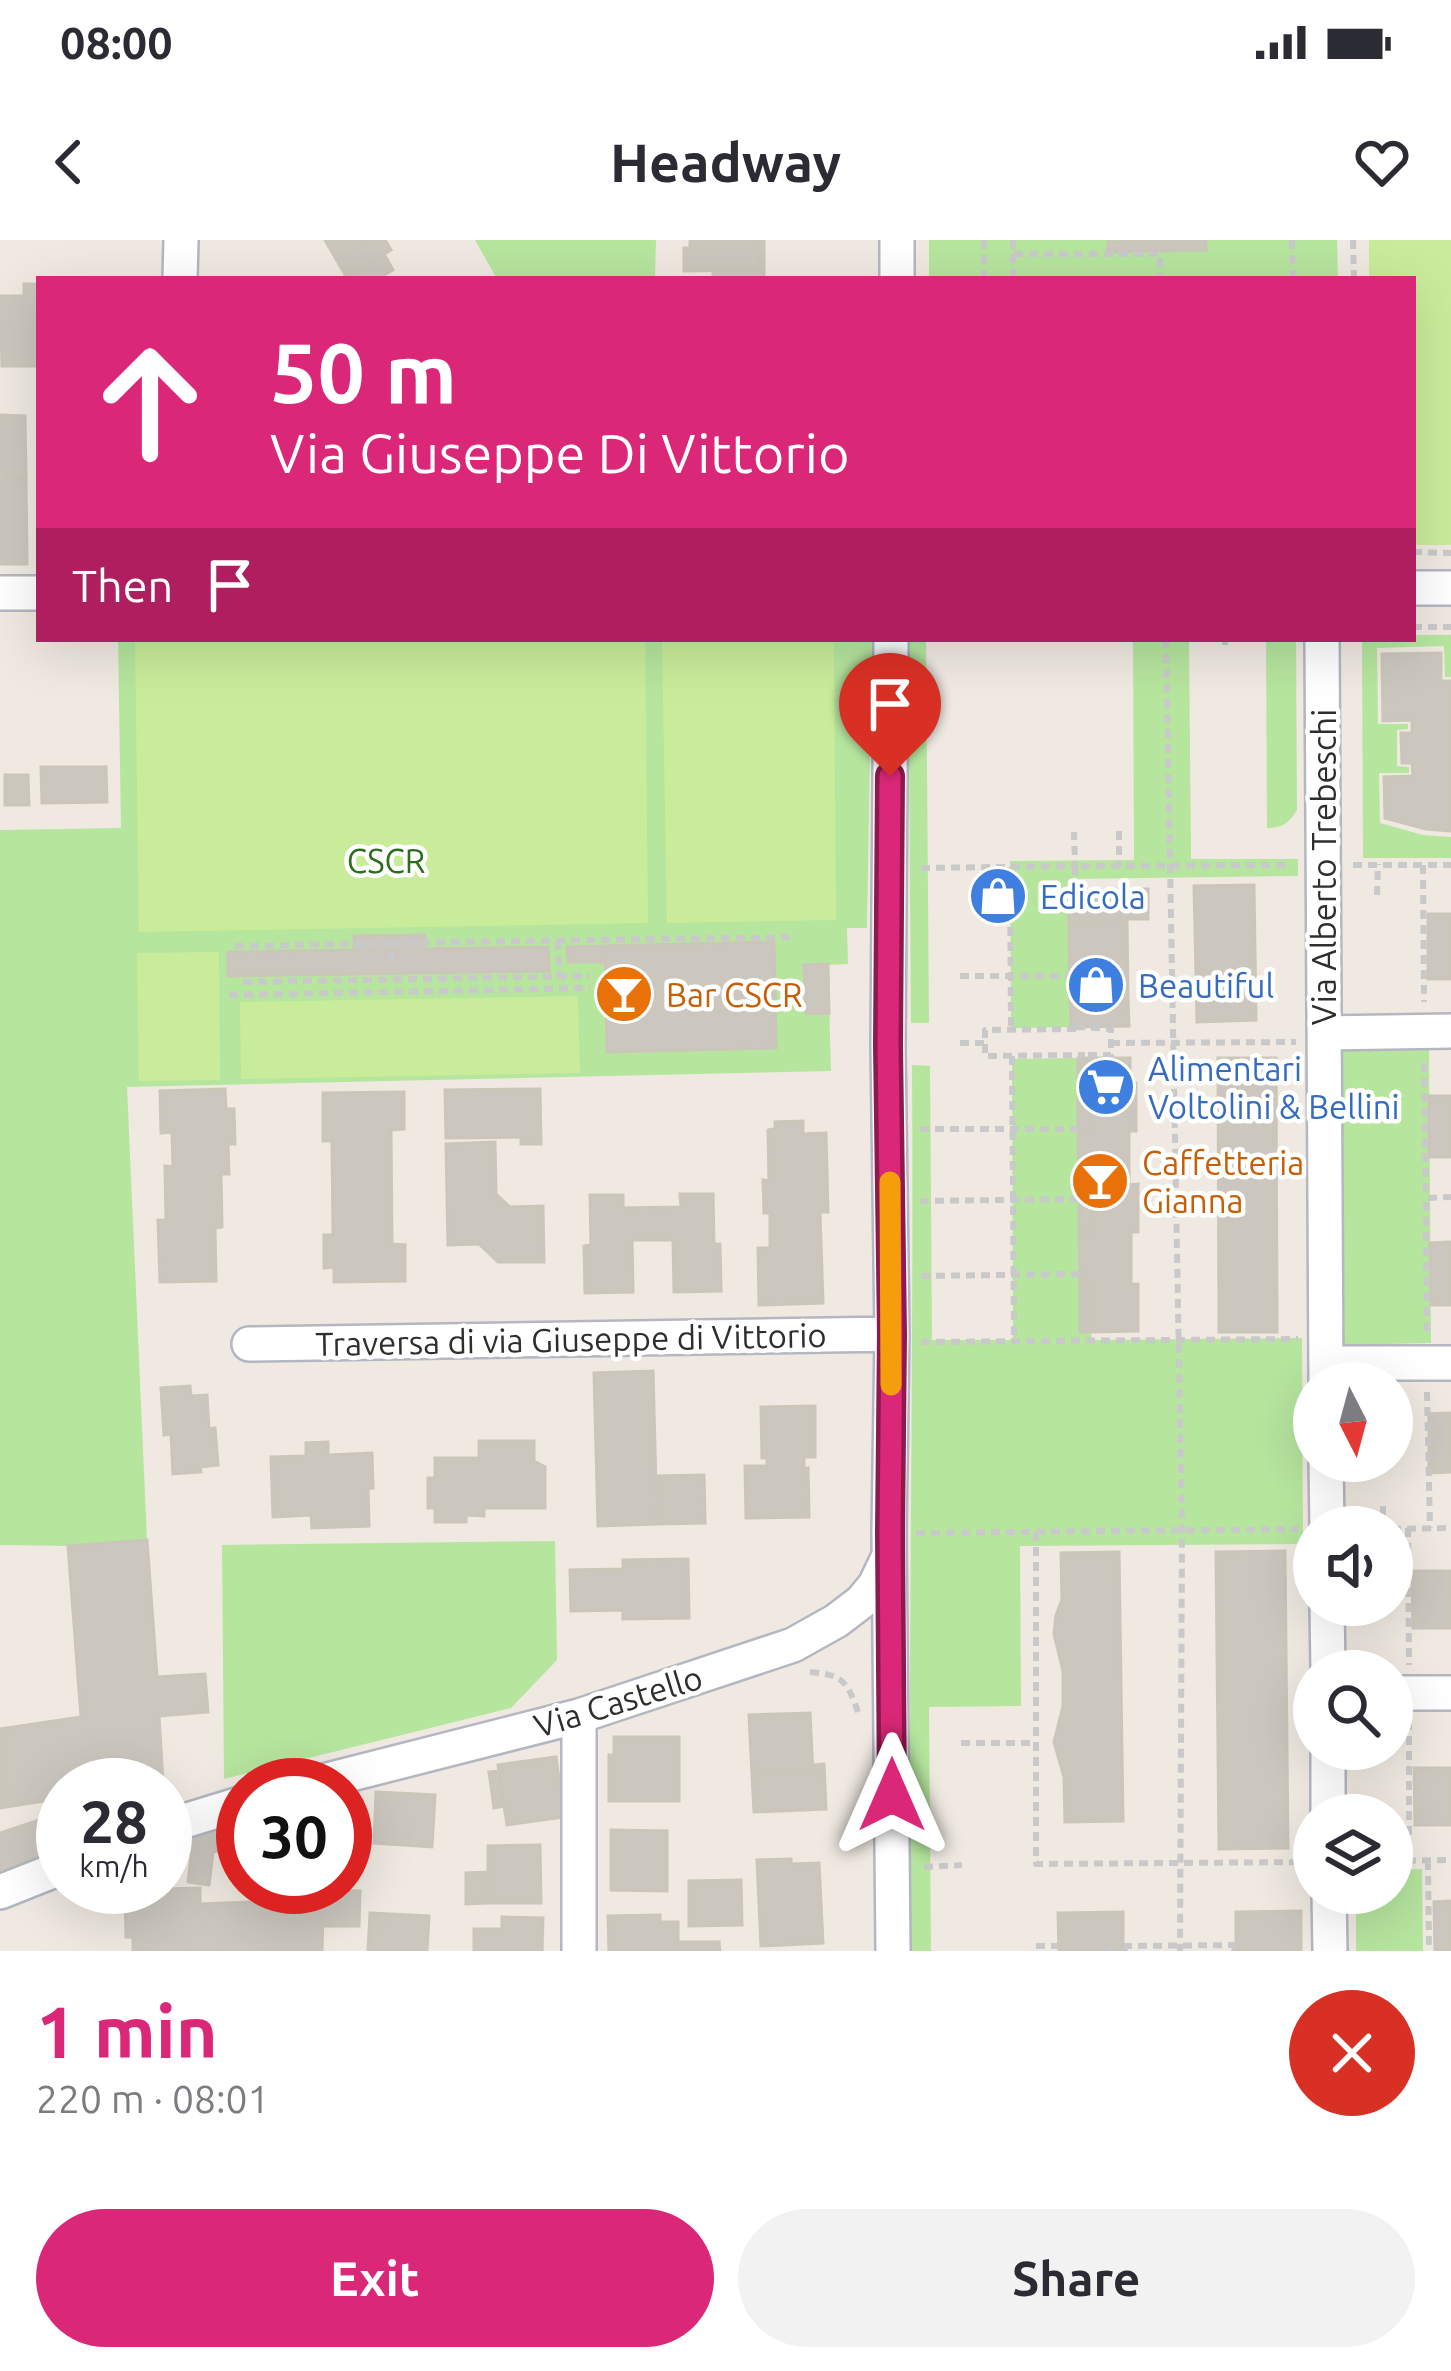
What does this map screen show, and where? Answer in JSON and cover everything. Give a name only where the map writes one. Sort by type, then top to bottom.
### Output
[{"type":"street","points":[[180,276],[181,240]]},
{"type":"street","points":[[896,276],[897,240]]},
{"type":"street","points":[[1416,588],[1451,588]]},
{"type":"street","points":[[0,593],[36,593]]},
{"type":"street","points":[[891,642],[893,1951]]},
{"type":"street","name":"Via Alberto Trebeschi","points":[[1322,642],[1326,1362]]},
{"type":"street","points":[[1324,1037],[1437,1031]]},
{"type":"street","name":"Traversa di via Giuseppe di Vittorio","points":[[249,1344],[892,1338]]},
{"type":"street","name":"Via Castello","points":[[372,1769],[579,1716],[793,1645],[861,1602],[875,1585],[890,1544]]},
{"type":"street","points":[[1413,1693],[1451,1693]]},
{"type":"street","points":[[579,1716],[579,1951]]},
{"type":"street","points":[[0,1892],[36,1878]]},
{"type":"street","points":[[1329,1914],[1330,1951]]},
{"type":"path","points":[[984,240],[984,276]]},
{"type":"path","points":[[1013,240],[1013,276]]},
{"type":"path","points":[[1292,240],[1293,276]]},
{"type":"path","points":[[1354,240],[1354,276]]},
{"type":"path","points":[[1013,254],[1160,254],[1160,276]]},
{"type":"path","points":[[1416,552],[1451,553]]},
{"type":"path","points":[[1416,627],[1451,627]]},
{"type":"path","points":[[1166,642],[1182,1530],[1180,1948]]},
{"type":"path","points":[[1119,831],[1119,866]]},
{"type":"path","points":[[1074,832],[1075,890]]},
{"type":"path","points":[[890,868],[1170,865]]},
{"type":"path","points":[[1377,895],[1378,865]]},
{"type":"path","points":[[1424,865],[1437,1031],[1426,1198],[1439,1363],[1430,1528]]},
{"type":"path","points":[[1010,867],[1011,1029]]},
{"type":"path","points":[[236,946],[793,937]]},
{"type":"path","points":[[558,941],[559,976]]},
{"type":"path","points":[[391,943],[391,962]]},
{"type":"path","points":[[243,982],[590,976]]},
{"type":"path","points":[[960,976],[1070,976]]},
{"type":"path","points":[[229,995],[480,994],[590,988]]},
{"type":"path","points":[[1011,1029],[1111,1029],[1112,1055],[986,1056],[986,1030],[1011,1029]]},
{"type":"path","points":[[1111,1043],[1324,1037]]},
{"type":"path","points":[[960,1043],[986,1043]]},
{"type":"path","points":[[1012,1056],[1014,1341]]},
{"type":"path","points":[[889,1129],[1078,1129]]},
{"type":"path","points":[[1426,1198],[1451,1198]]},
{"type":"path","points":[[890,1202],[1079,1199]]},
{"type":"path","points":[[891,1276],[1080,1274]]},
{"type":"path","points":[[892,1338],[1178,1340],[1326,1362]]},
{"type":"path","points":[[1413,1528],[1451,1528]]},
{"type":"path","points":[[890,1544],[1036,1532],[1293,1529]]},
{"type":"path","points":[[1036,1532],[1036,1864],[1293,1862]]},
{"type":"path","points":[[808,1672],[833,1674],[843,1680],[864,1730]]},
{"type":"path","points":[[961,1743],[1036,1743]]},
{"type":"path","points":[[1413,1861],[1451,1860]]},
{"type":"path","points":[[1428,1861],[1429,1951]]},
{"type":"path","points":[[892,1868],[962,1865]]},
{"type":"path","points":[[1123,1946],[1237,1945]]},
{"type":"path","points":[[1036,1946],[1058,1946]]},
{"type":"green space","points":[[475,240],[656,240],[655,276],[495,276]]},
{"type":"green space","points":[[929,240],[1337,240],[1338,276],[929,276]]},
{"type":"green space","points":[[1369,240],[1451,240],[1451,545],[1416,545],[1416,276],[1369,276]]},
{"type":"green space","points":[[1416,635],[1451,635],[1451,677],[1445,677],[1444,646],[1377,648],[1378,724],[1408,724],[1408,729],[1397,730],[1397,766],[1409,767],[1409,773],[1379,773],[1380,823],[1451,837],[1451,858],[1363,858],[1362,642],[1416,642]]},
{"type":"green space","name":"CSCR","points":[[118,642],[872,642],[867,928],[847,928],[848,964],[828,965],[831,1071],[127,1087],[147,1540],[0,1545],[0,830],[121,828]]},
{"type":"green space","points":[[135,642],[645,642],[648,923],[139,932]]},
{"type":"green space","points":[[662,642],[834,642],[836,920],[667,923]]},
{"type":"green space","points":[[908,642],[926,642],[929,1023],[911,1023]]},
{"type":"green space","points":[[1133,642],[1189,642],[1191,859],[1298,859],[1298,876],[1069,879],[1071,1027],[1011,1028],[1010,861],[1134,860]]},
{"type":"green space","points":[[1266,642],[1296,642],[1297,810],[1285,824],[1267,828]]},
{"type":"green space","points":[[219,952],[220,1080],[139,1081],[137,953]]},
{"type":"green space","points":[[578,996],[580,1073],[241,1079],[240,1002]]},
{"type":"green space","points":[[1429,1050],[1431,1343],[1342,1345],[1341,1051]]},
{"type":"green space","points":[[1078,1058],[1080,1331],[1091,1332],[1092,1340],[1302,1338],[1302,1362],[1293,1362],[1293,1482],[1303,1482],[1303,1506],[1293,1506],[1293,1544],[1020,1546],[1021,1706],[929,1707],[931,1951],[910,1951],[912,1065],[930,1066],[932,1340],[1013,1340],[1012,1059]]},
{"type":"green space","points":[[555,1541],[557,1660],[511,1708],[309,1758],[224,1758],[222,1545]]},
{"type":"green space","points":[[1413,1869],[1422,1869],[1423,1951],[1356,1951],[1356,1914],[1413,1914]]},
{"type":"building","points":[[325,240],[370,240],[336,259]]},
{"type":"building","points":[[370,240],[385,240],[391,250],[346,276],[336,259]]},
{"type":"building","points":[[690,240],[764,240],[764,276],[713,276],[713,270],[759,270],[758,247],[690,248]]},
{"type":"building","points":[[1206,240],[1206,250],[1108,252],[1108,242]]},
{"type":"building","points":[[758,247],[759,270],[684,271],[684,248]]},
{"type":"building","points":[[384,254],[393,270],[382,276],[345,276]]},
{"type":"building","points":[[24,284],[36,284],[36,366],[2,366],[0,296],[24,296]]},
{"type":"building","points":[[0,415],[25,416],[26,479],[0,479]]},
{"type":"building","points":[[0,479],[26,479],[27,564],[0,564]]},
{"type":"building","points":[[1441,653],[1441,681],[1451,681],[1451,831],[1385,818],[1384,777],[1413,776],[1412,763],[1402,763],[1401,733],[1412,733],[1412,720],[1383,721],[1382,654]]},
{"type":"building","points":[[41,767],[106,767],[107,802],[42,803]]},
{"type":"building","points":[[5,775],[28,775],[29,805],[5,805]]},
{"type":"building","points":[[1254,885],[1256,1020],[1197,1022],[1194,886]]},
{"type":"building","points":[[1126,889],[1148,889],[1148,919],[1127,919]]},
{"type":"building","points":[[1126,889],[1127,919],[1069,921],[1068,890]]},
{"type":"building","points":[[1428,914],[1451,914],[1451,979],[1428,979]]},
{"type":"building","points":[[1127,919],[1128,999],[1070,1000],[1069,921]]},
{"type":"building","points":[[425,935],[425,949],[548,947],[549,971],[228,976],[228,952],[354,950],[354,936]]},
{"type":"building","points":[[774,942],[776,1048],[607,1052],[605,946]]},
{"type":"building","points":[[605,946],[605,962],[568,962],[567,947]]},
{"type":"building","points":[[828,964],[829,1013],[806,1014],[804,965]]},
{"type":"building","points":[[1128,999],[1129,1026],[1071,1027],[1070,1000]]},
{"type":"building","points":[[1078,1058],[1130,1058],[1130,1083],[1136,1083],[1136,1131],[1129,1131],[1129,1185],[1138,1184],[1138,1232],[1131,1232],[1131,1284],[1138,1284],[1138,1331],[1091,1332],[1091,1285],[1080,1285],[1079,1232],[1091,1232],[1090,1185],[1079,1185],[1078,1132],[1089,1132],[1089,1084],[1078,1084]]},
{"type":"building","points":[[1218,1058],[1276,1058],[1277,1332],[1219,1332]]},
{"type":"building","points":[[1078,1084],[1089,1084],[1089,1132],[1078,1132]]},
{"type":"building","points":[[225,1089],[226,1109],[234,1109],[235,1144],[228,1144],[229,1174],[221,1174],[216,1281],[160,1282],[158,1220],[166,1220],[165,1166],[173,1167],[172,1132],[161,1133],[160,1091]]},
{"type":"building","points":[[540,1089],[541,1144],[521,1144],[521,1137],[446,1138],[445,1090]]},
{"type":"building","points":[[404,1092],[404,1129],[391,1130],[392,1244],[405,1245],[405,1281],[334,1282],[334,1267],[324,1268],[324,1235],[333,1235],[332,1141],[323,1141],[323,1093]]},
{"type":"building","points":[[1429,1096],[1451,1096],[1451,1157],[1429,1157]]},
{"type":"building","points":[[803,1121],[803,1134],[826,1133],[828,1212],[820,1212],[823,1303],[759,1305],[758,1248],[770,1248],[763,1180],[769,1181],[768,1130],[775,1129],[775,1122]]},
{"type":"building","points":[[495,1142],[496,1194],[510,1207],[543,1206],[544,1262],[498,1262],[479,1244],[448,1245],[446,1144]]},
{"type":"building","points":[[1079,1185],[1090,1185],[1091,1232],[1079,1232]]},
{"type":"building","points":[[680,1194],[713,1194],[721,1291],[674,1292],[673,1240],[632,1240],[633,1292],[585,1293],[590,1195],[623,1195],[623,1208],[681,1207]]},
{"type":"building","points":[[1451,1242],[1451,1305],[1431,1305],[1430,1243]]},
{"type":"building","points":[[1080,1285],[1091,1285],[1091,1332],[1080,1332]]},
{"type":"building","points":[[653,1371],[657,1524],[598,1526],[594,1373]]},
{"type":"building","points":[[190,1386],[191,1396],[207,1395],[218,1465],[173,1474],[161,1388]]},
{"type":"building","points":[[815,1406],[815,1457],[804,1457],[809,1517],[746,1518],[745,1466],[767,1466],[767,1458],[762,1458],[761,1407]]},
{"type":"building","points":[[1451,1413],[1451,1472],[1429,1473],[1429,1414]]},
{"type":"building","points":[[479,1441],[534,1441],[534,1461],[545,1467],[545,1508],[484,1508],[484,1516],[466,1515],[466,1522],[435,1522],[435,1508],[428,1508],[428,1478],[435,1478],[435,1458],[479,1458]]},
{"type":"building","points":[[328,1442],[328,1455],[372,1453],[369,1526],[312,1528],[311,1515],[273,1517],[271,1457],[306,1456],[306,1443]]},
{"type":"building","points":[[704,1475],[705,1523],[657,1524],[656,1476]]},
{"type":"building","points":[[147,1540],[157,1677],[205,1674],[208,1712],[159,1716],[161,1758],[36,1758],[36,1802],[0,1808],[0,1729],[81,1717],[68,1546]]},
{"type":"building","points":[[1285,1551],[1288,1848],[1219,1849],[1216,1552]]},
{"type":"building","points":[[1119,1552],[1123,1821],[1065,1822],[1064,1777],[1054,1742],[1063,1706],[1063,1671],[1054,1634],[1062,1600],[1061,1553]]},
{"type":"building","points":[[688,1559],[689,1618],[623,1619],[623,1610],[571,1611],[570,1570],[623,1569],[623,1560]]},
{"type":"building","points":[[1413,1571],[1451,1571],[1451,1628],[1413,1628]]},
{"type":"building","points":[[810,1713],[813,1773],[752,1775],[749,1715]]},
{"type":"building","points":[[614,1737],[679,1737],[679,1801],[609,1801]]},
{"type":"building","points":[[556,1757],[564,1817],[507,1825],[498,1765]]},
{"type":"building","points":[[824,1764],[826,1809],[754,1812],[752,1775],[813,1773],[812,1765]]},
{"type":"building","points":[[1414,1768],[1451,1768],[1451,1825],[1415,1825]]},
{"type":"building","points":[[499,1771],[504,1806],[494,1808],[489,1772]]},
{"type":"building","points":[[376,1792],[435,1795],[432,1847],[374,1843]]},
{"type":"building","points":[[36,1821],[36,1860],[0,1873],[0,1833]]},
{"type":"building","points":[[216,1825],[209,1885],[192,1883],[192,1832]]},
{"type":"building","points":[[611,1830],[667,1831],[667,1891],[611,1890]]},
{"type":"building","points":[[540,1845],[541,1903],[488,1903],[488,1846]]},
{"type":"building","points":[[791,1859],[791,1864],[819,1863],[823,1943],[761,1946],[757,1860]]},
{"type":"building","points":[[488,1872],[488,1903],[466,1904],[466,1873]]},
{"type":"building","points":[[741,1880],[742,1925],[689,1926],[689,1881]]},
{"type":"building","points":[[192,1888],[200,1888],[200,1904],[216,1903],[216,1914],[323,1914],[322,1951],[133,1951],[133,1937],[126,1937],[126,1914],[192,1914]]},
{"type":"building","points":[[1451,1901],[1451,1951],[1435,1951],[1434,1902]]},
{"type":"building","points":[[1123,1912],[1126,1951],[1059,1951],[1058,1913]]},
{"type":"building","points":[[1236,1912],[1301,1914],[1301,1951],[1233,1951]]},
{"type":"building","points":[[323,1914],[359,1914],[359,1926],[323,1926]]},
{"type":"building","points":[[370,1914],[429,1916],[427,1951],[368,1951]]},
{"type":"building","points":[[660,1915],[660,1922],[678,1922],[678,1951],[609,1951],[608,1916]]},
{"type":"building","points":[[502,1917],[543,1918],[542,1951],[474,1951],[474,1929],[502,1929]]},
{"type":"building","points":[[678,1942],[719,1942],[720,1951],[678,1951]]},
{"type":"slow traffic","points":[[890,1182],[891,1385]]},
{"type":"place","name":"Edicola","points":[[998,896]]},
{"type":"place","name":"Beautiful","points":[[1096,985]]},
{"type":"place","name":"Bar CSCR","points":[[624,994]]},
{"type":"place","name":"Alimentari Voltolini & Bellini","points":[[1106,1087]]},
{"type":"place","name":"Caffetteria Gianna","points":[[1100,1181]]},
{"type":"route","points":[[890,776],[892,1795]]}]
